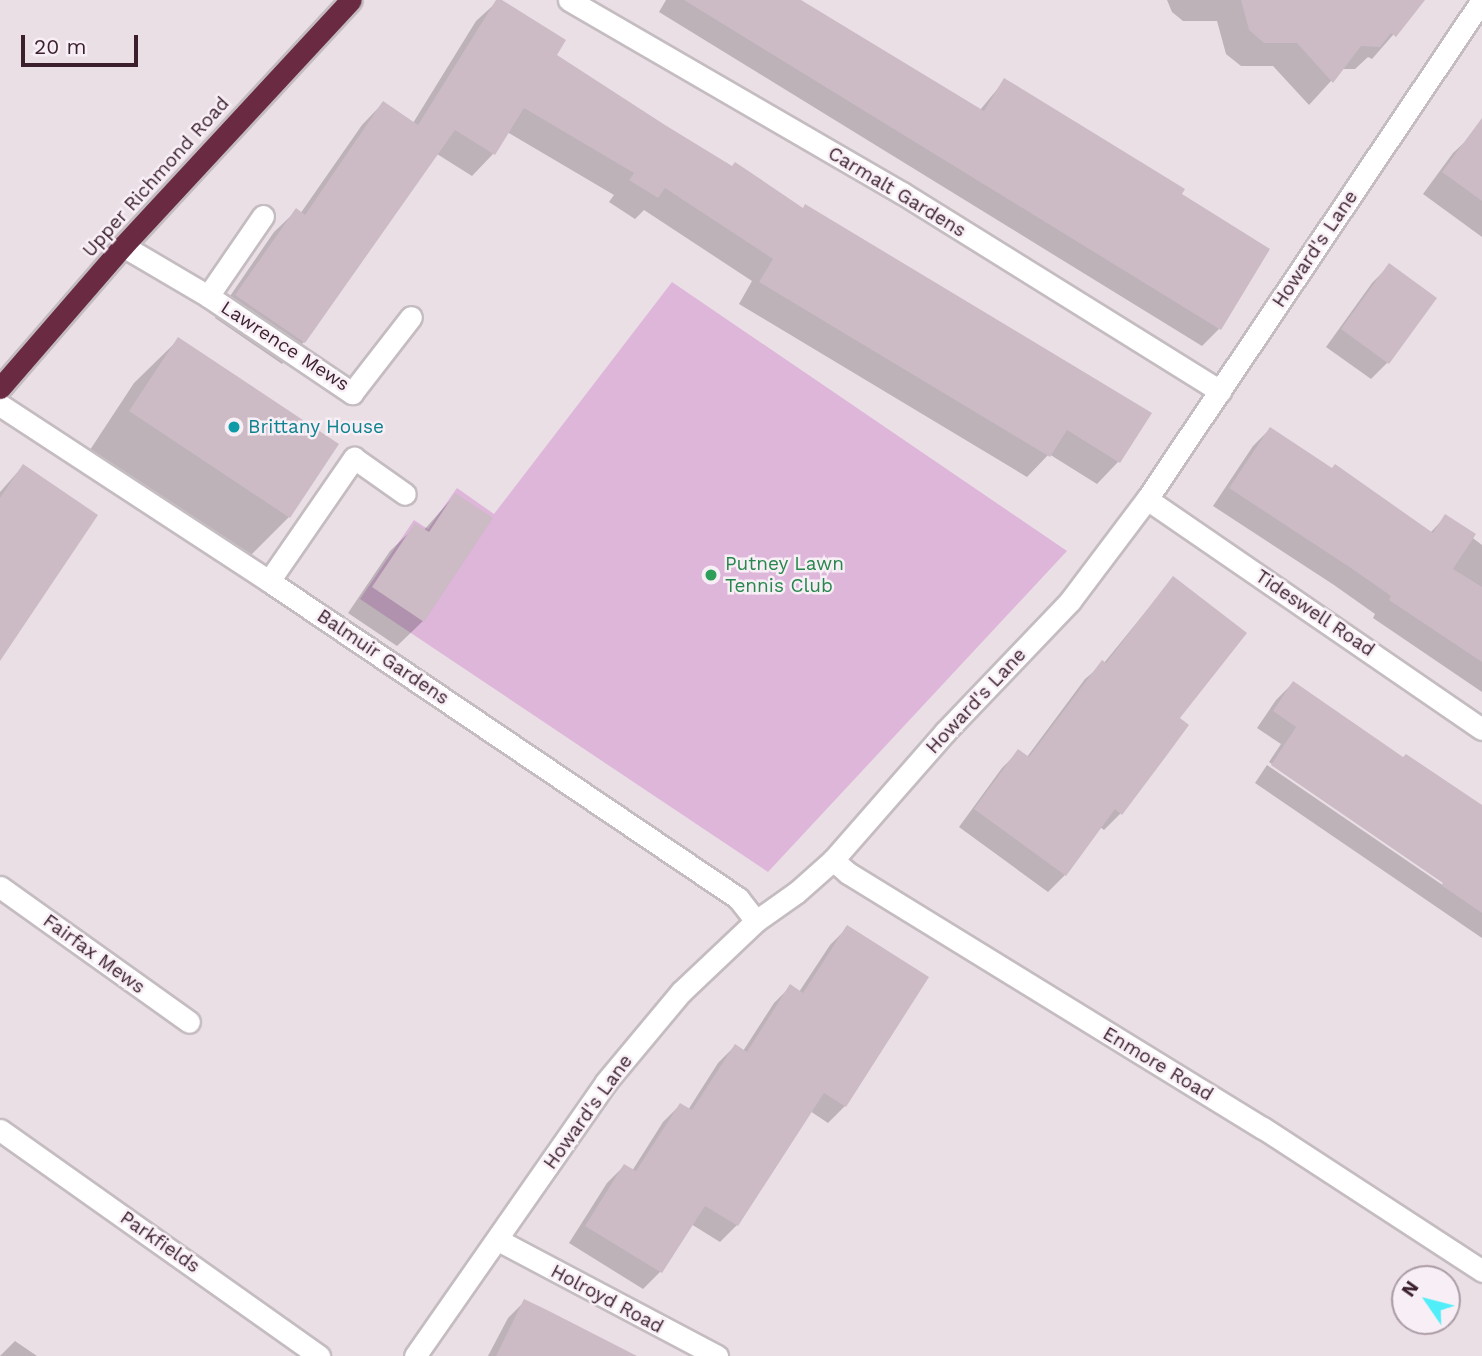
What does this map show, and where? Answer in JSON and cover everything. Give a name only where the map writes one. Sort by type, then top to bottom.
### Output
[{"type":"highway","name":"Upper Richmond Road","points":[[0,388],[123,246],[351,0]]},
{"type":"street","name":"Carmalt Gardens","points":[[569,0],[902,193],[1220,391]]},
{"type":"street","name":"Howard's Lane","points":[[415,1356],[606,1082],[681,992],[756,921],[797,892],[833,860],[945,732],[1070,601],[1147,499],[1482,0]]},
{"type":"street","name":"Lawrence Mews","points":[[208,296],[263,216]]},
{"type":"street","name":"Lawrence Mews","points":[[123,246],[208,296],[352,393],[411,317]]},
{"type":"street","name":"Balmuir Gardens","points":[[0,405],[269,581],[738,898],[756,921]]},
{"type":"street","points":[[269,581],[354,458],[405,494]]},
{"type":"street","name":"Tideswell Road","points":[[1147,499],[1482,729]]},
{"type":"street","name":"Enmore Road","points":[[833,860],[848,873],[1263,1128],[1482,1271]]},
{"type":"street","name":"Fairfax Mews","points":[[0,887],[189,1022]]},
{"type":"street","name":"Parkfields","points":[[0,1130],[319,1356]]},
{"type":"street","name":"Holroyd Road","points":[[498,1240],[717,1356]]},
{"type":"shaded area","name":"Putney Lawn Tennis Club","points":[[672,282],[1067,551],[768,872],[360,599],[414,520],[428,529],[457,488],[494,514]]},
{"type":"building","points":[[496,0],[502,0],[566,40],[557,55],[665,125],[732,166],[735,162],[803,208],[805,204],[1152,413],[1120,463],[1067,430],[1050,457],[759,282],[773,259],[665,188],[658,198],[629,180],[634,173],[524,108],[495,155],[455,130],[305,343],[235,295],[296,208],[305,215],[383,101],[418,125]]},
{"type":"building","points":[[684,0],[801,0],[984,111],[1004,78],[1185,189],[1182,194],[1270,249],[1221,330]]},
{"type":"building","points":[[1241,0],[1425,0],[1396,37],[1391,33],[1380,47],[1361,46],[1333,83],[1297,43],[1264,43],[1249,30]]},
{"type":"building","points":[[1482,118],[1482,201],[1442,172]]},
{"type":"building","points":[[1389,263],[1437,298],[1389,364],[1341,329]]},
{"type":"building","name":"Brittany House","points":[[178,337],[339,444],[290,518],[129,411]]},
{"type":"building","points":[[1270,427],[1332,468],[1335,464],[1433,533],[1445,514],[1476,534],[1453,569],[1482,587],[1482,662],[1389,600],[1391,596],[1351,568],[1229,488]]},
{"type":"building","points":[[23,464],[98,515],[0,661],[0,498]]},
{"type":"building","points":[[455,493],[493,518],[424,622],[372,587],[415,523],[429,532]]},
{"type":"building","points":[[1173,576],[1247,633],[1180,718],[1189,725],[1167,755],[1122,815],[1115,809],[1066,876],[974,809],[1018,749],[1029,757],[1102,660],[1106,663]]},
{"type":"building","points":[[1293,681],[1403,757],[1406,754],[1482,805],[1482,913],[1441,885],[1443,883],[1271,765],[1296,727],[1273,711]]},
{"type":"building","points":[[847,925],[929,977],[846,1107],[824,1093],[738,1226],[705,1206],[662,1273],[585,1226],[624,1164],[636,1171],[680,1103],[692,1110],[735,1044],[747,1052],[790,984],[803,993]]},
{"type":"building","points":[[524,1299],[547,1310],[637,1356],[496,1356]]},
{"type":"place","name":"Brittany House","points":[[234,427]]},
{"type":"place","name":"Putney Lawn Tennis Club","points":[[711,575]]}]
